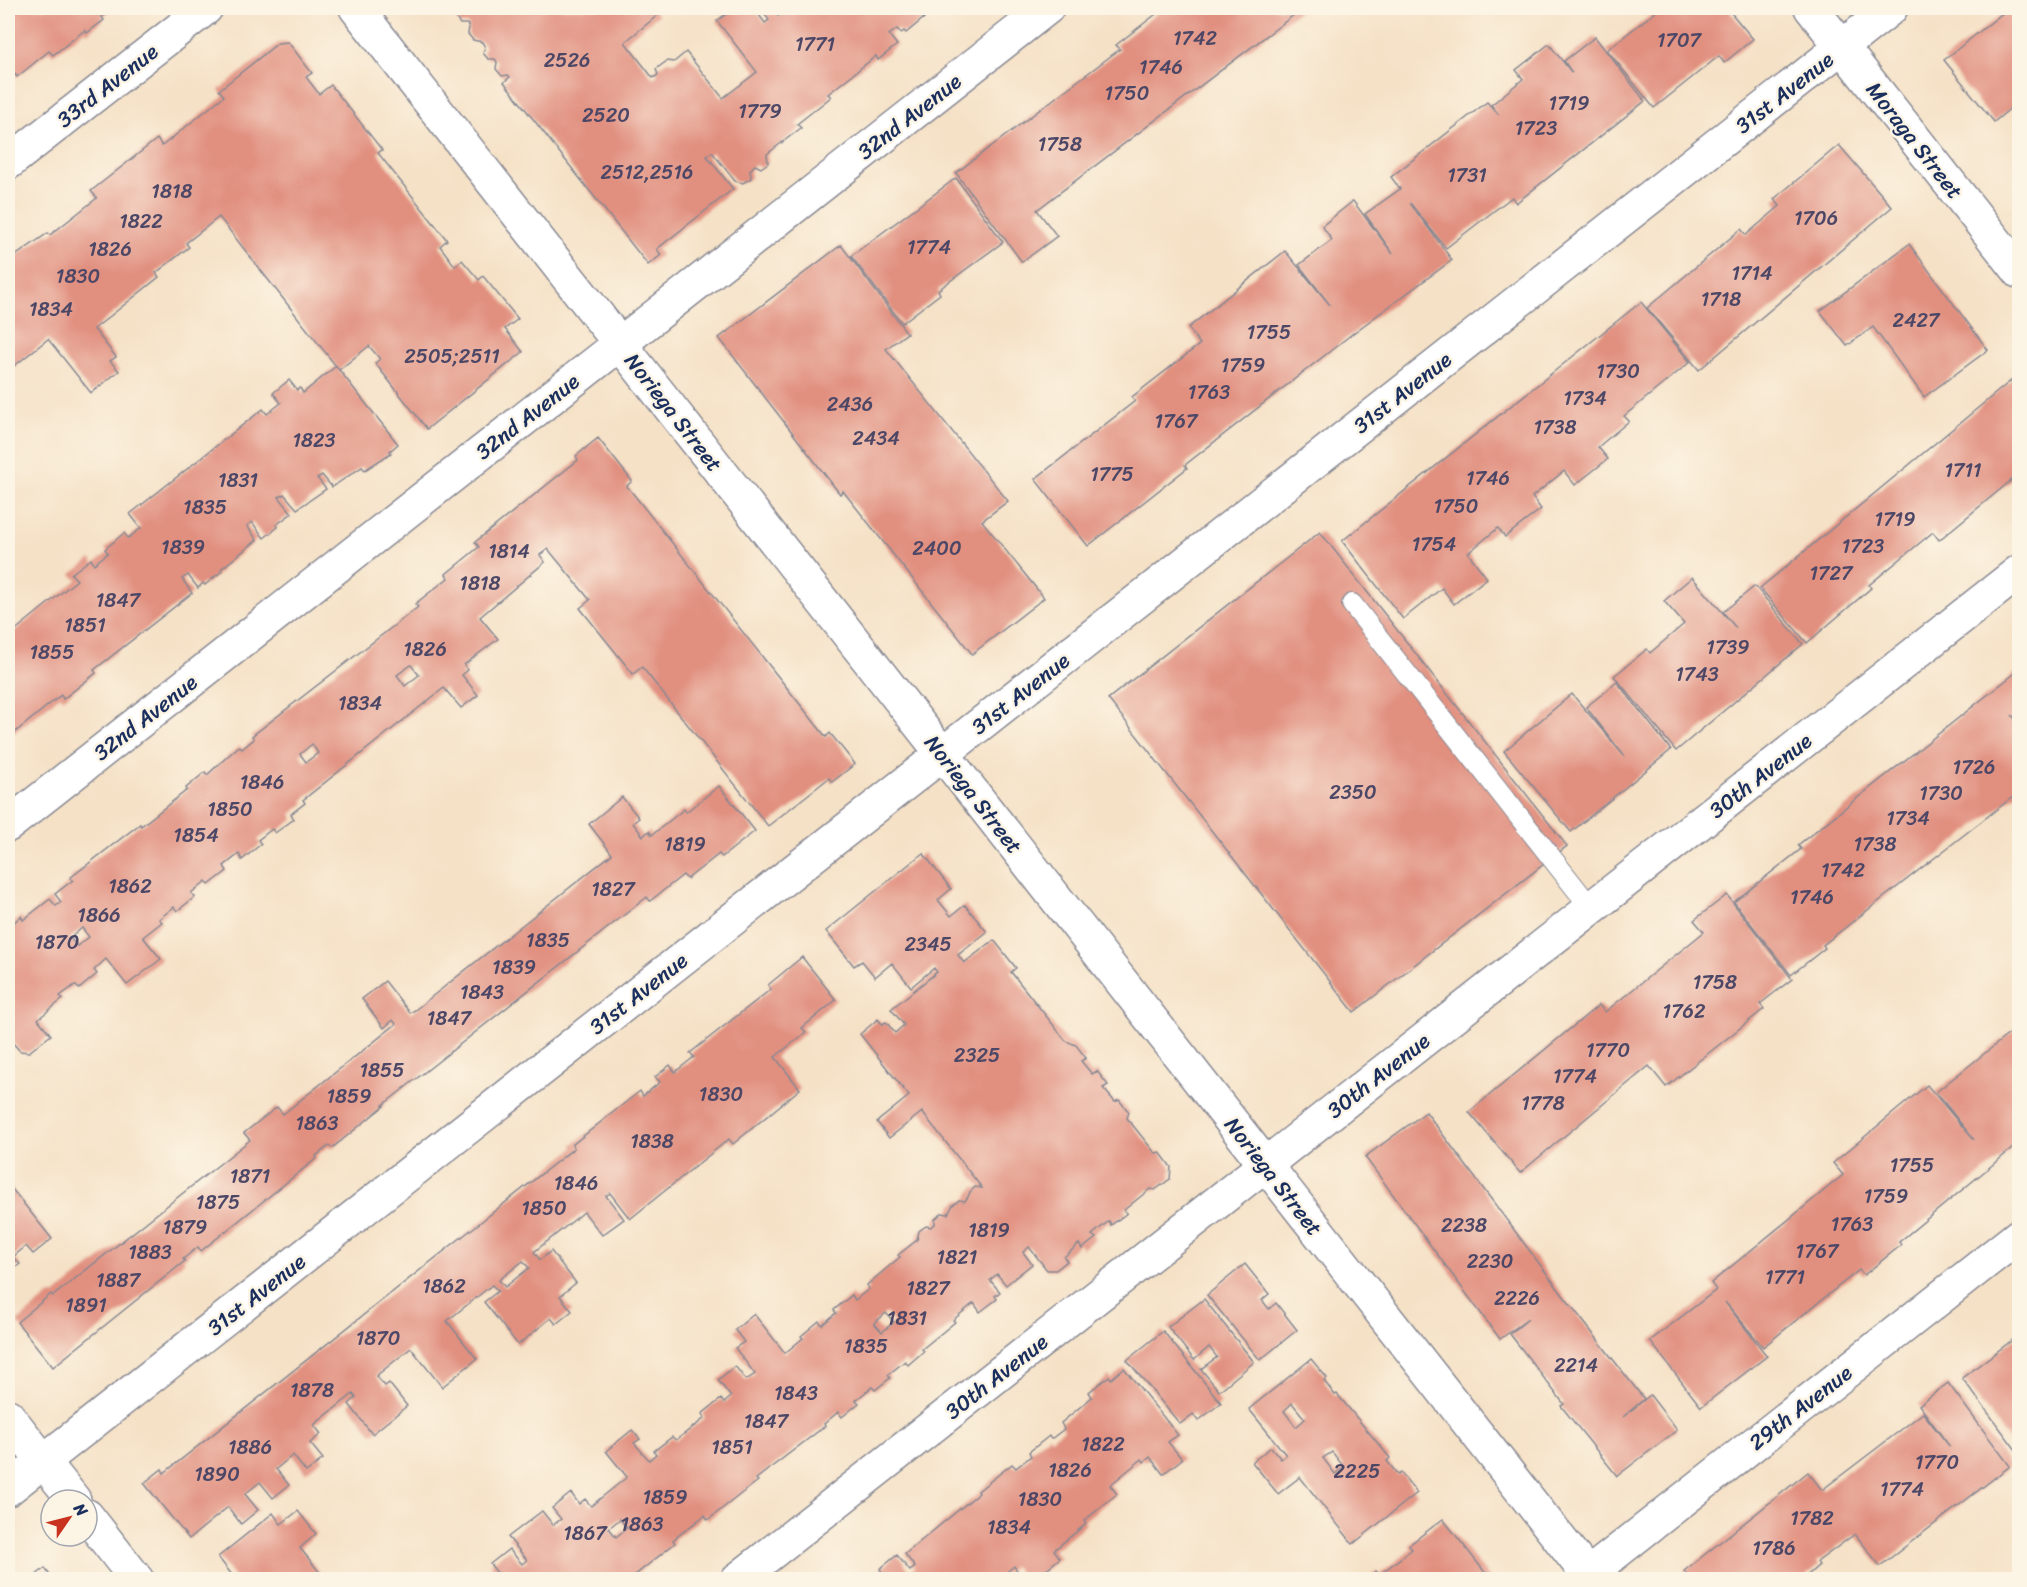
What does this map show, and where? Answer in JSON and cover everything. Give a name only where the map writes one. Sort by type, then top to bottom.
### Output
[{"type":"street","name":"33rd Avenue","points":[[8,163],[206,8]]},
{"type":"street","name":"Noriega Street","points":[[356,8],[1266,1164],[1587,1578]]},
{"type":"street","name":"32nd Avenue","points":[[8,825],[1047,8]]},
{"type":"street","name":"Moraga Street","points":[[1811,8],[2019,272]]},
{"type":"street","name":"31st Avenue","points":[[8,1489],[1891,8]]},
{"type":"street","name":"30th Avenue","points":[[737,1580],[2019,571]]},
{"type":"street","name":"29th Avenue","points":[[1587,1578],[2019,1235]]},
{"type":"street","points":[[8,1416],[64,1488]]},
{"type":"street","points":[[99,1531],[137,1580]]},
{"type":"lane","points":[[1352,604],[1591,908]]},
{"type":"building","points":[[8,8],[114,8],[102,17],[104,20],[87,33],[85,30],[53,55],[49,51],[17,77],[15,74],[8,80]]},
{"type":"building","points":[[455,8],[652,8],[658,15],[625,42],[653,78],[658,75],[656,69],[667,61],[674,62],[686,52],[723,98],[757,72],[717,21],[734,8],[754,8],[765,23],[769,20],[760,8],[771,8],[778,16],[788,8],[922,8],[926,13],[922,16],[924,18],[906,33],[904,31],[901,33],[897,29],[889,35],[897,45],[878,60],[876,56],[828,94],[831,97],[797,124],[801,128],[767,154],[768,163],[761,168],[755,165],[750,170],[751,178],[743,183],[735,181],[712,152],[707,156],[733,189],[657,249],[661,255],[648,265],[504,82],[510,77],[502,76],[496,69],[495,59],[488,59],[483,53],[485,47],[482,42],[473,40],[468,34],[467,24],[460,24],[455,17]]},
{"type":"building","points":[[1164,8],[1303,8],[1037,210],[1057,236],[1022,262],[956,173],[1120,49],[1116,45]]},
{"type":"building","points":[[1660,8],[1727,8],[1753,39],[1724,63],[1719,56],[1654,108],[1607,50]]},
{"type":"building","points":[[2009,8],[2019,8],[2019,101],[1994,122],[1944,60]]},
{"type":"building","points":[[1595,37],[1645,101],[1516,203],[1512,197],[1446,248],[1410,203],[1452,260],[1352,334],[1185,465],[1187,468],[1088,546],[1035,479],[1135,401],[1132,397],[1200,344],[1188,328],[1285,251],[1330,305],[1299,265],[1332,240],[1322,226],[1353,201],[1393,254],[1365,214],[1400,189],[1391,177],[1487,102],[1499,115],[1491,105],[1523,79],[1516,70],[1549,44],[1572,73],[1564,61]]},
{"type":"building","points":[[288,42],[312,73],[306,77],[319,94],[331,85],[382,150],[378,153],[447,240],[440,246],[455,266],[462,260],[479,280],[483,276],[518,319],[505,329],[523,352],[427,429],[375,363],[380,359],[369,346],[339,370],[219,217],[186,243],[189,247],[156,273],[159,277],[94,329],[116,357],[110,361],[119,371],[91,393],[48,339],[8,371],[8,268],[14,263],[11,259],[48,233],[50,235],[97,198],[91,191],[157,139],[162,146],[224,96],[219,90],[278,43]]},
{"type":"building","points":[[1839,145],[1892,207],[1699,370],[1647,308],[1741,229],[1746,235],[1780,206],[1774,199]]},
{"type":"building","points":[[956,178],[1003,242],[938,290],[940,294],[902,323],[851,256]]},
{"type":"building","points":[[1909,244],[1988,350],[1924,397],[1873,327],[1847,346],[1820,311]]},
{"type":"building","points":[[841,245],[907,333],[886,349],[1008,501],[982,521],[1044,598],[972,654],[843,491],[840,494],[719,338]]},
{"type":"building","points":[[1641,302],[1690,362],[1624,416],[1629,421],[1598,447],[1608,459],[1575,485],[1564,471],[1532,497],[1541,509],[1505,537],[1498,528],[1468,553],[1487,578],[1454,604],[1442,588],[1403,619],[1342,541]]},
{"type":"building","points":[[336,366],[398,444],[390,451],[391,453],[365,470],[362,467],[332,487],[322,475],[317,478],[326,489],[297,509],[284,494],[279,497],[292,513],[276,525],[278,527],[264,538],[252,522],[247,526],[257,540],[221,569],[222,571],[198,588],[188,575],[182,579],[192,593],[94,670],[96,673],[63,699],[61,695],[8,738],[8,636],[77,580],[71,574],[91,559],[94,564],[108,553],[105,549],[124,533],[128,538],[141,528],[130,514],[263,409],[267,414],[281,403],[273,393],[289,380],[297,390],[300,388],[303,393]]},
{"type":"building","points":[[2019,374],[2019,474],[1939,540],[1933,532],[1869,585],[1871,588],[1807,643],[1760,588]]},
{"type":"building","points":[[598,438],[632,481],[627,486],[826,737],[830,733],[855,764],[832,782],[829,778],[768,826],[642,667],[633,674],[580,608],[590,600],[548,549],[540,555],[545,562],[480,617],[498,639],[464,665],[468,670],[462,675],[478,695],[461,708],[444,688],[303,800],[305,803],[291,814],[294,819],[275,833],[272,829],[258,840],[261,844],[242,860],[239,854],[224,866],[227,871],[209,885],[206,881],[191,893],[195,897],[177,911],[174,907],[159,919],[162,922],[143,937],[161,959],[127,985],[106,959],[94,970],[97,974],[79,989],[75,985],[60,996],[63,999],[38,1019],[51,1035],[29,1052],[20,1051],[8,1038],[8,928],[21,916],[23,920],[50,899],[56,906],[61,902],[55,894],[73,880],[70,878],[187,790],[186,788],[205,772],[207,775],[239,746],[242,749],[254,739],[252,736],[418,607],[415,604],[448,578],[446,574],[479,547],[475,542],[578,460],[576,456]],"holes":[[[411,665],[419,675],[405,686],[397,675]],[[312,744],[318,753],[306,762],[300,754]],[[82,928],[89,937],[77,946],[70,938]]]},
{"type":"building","points":[[1320,532],[1567,846],[1354,1012],[1108,699]]},
{"type":"building","points":[[1692,577],[1736,628],[1723,612],[1755,586],[1803,644],[1676,751],[1614,676],[1647,649],[1650,653],[1684,624],[1664,601]]},
{"type":"building","points":[[2019,670],[2019,723],[2012,715],[2019,724],[2019,792],[1823,945],[1825,948],[1791,975],[1734,902],[1801,849],[1798,845]]},
{"type":"building","points":[[1617,682],[1671,750],[1571,832],[1504,751],[1572,694],[1625,757],[1586,707]]},
{"type":"building","points":[[719,786],[755,831],[722,857],[719,854],[687,879],[683,875],[650,901],[647,897],[383,1105],[332,1148],[329,1146],[316,1156],[317,1158],[201,1251],[198,1247],[183,1259],[185,1261],[53,1367],[17,1322],[250,1140],[244,1133],[277,1107],[283,1114],[396,1024],[393,1020],[384,1028],[362,999],[385,981],[410,1013],[415,1010],[612,854],[589,824],[622,797],[639,818],[633,823],[643,836],[649,831],[652,835],[684,809],[686,812]]},
{"type":"building","points":[[923,853],[951,889],[938,900],[951,916],[965,905],[987,932],[958,955],[964,963],[994,940],[1016,968],[1011,972],[1066,1041],[1076,1045],[1086,1058],[1081,1061],[1092,1074],[1097,1071],[1108,1085],[1103,1088],[1115,1102],[1119,1100],[1129,1112],[1127,1118],[1155,1153],[1160,1152],[1171,1167],[1170,1179],[1155,1190],[1150,1189],[1124,1210],[1127,1213],[1111,1225],[1109,1221],[1092,1235],[1096,1238],[1082,1249],[1079,1244],[1064,1257],[1067,1261],[1056,1270],[1047,1270],[1029,1247],[1023,1252],[1032,1264],[1006,1285],[997,1274],[990,1280],[1000,1292],[995,1296],[997,1299],[980,1312],[974,1303],[970,1306],[953,1320],[955,1322],[922,1349],[924,1351],[908,1365],[905,1361],[875,1390],[872,1387],[856,1400],[859,1403],[842,1417],[838,1412],[824,1424],[825,1426],[756,1479],[758,1481],[708,1520],[705,1515],[629,1580],[503,1580],[490,1564],[509,1549],[522,1564],[527,1560],[508,1537],[542,1511],[553,1525],[561,1519],[552,1508],[571,1493],[579,1504],[585,1499],[591,1506],[627,1477],[606,1451],[632,1430],[640,1439],[634,1443],[649,1460],[656,1454],[654,1451],[672,1437],[676,1440],[705,1418],[702,1414],[721,1399],[724,1403],[731,1397],[718,1380],[735,1366],[746,1380],[755,1374],[735,1348],[744,1342],[735,1330],[754,1314],[785,1353],[819,1321],[822,1325],[836,1313],[834,1310],[852,1295],[855,1300],[869,1289],[867,1285],[917,1240],[919,1231],[935,1224],[935,1219],[942,1213],[948,1214],[959,1200],[965,1201],[975,1187],[982,1188],[922,1112],[889,1138],[877,1122],[909,1096],[860,1034],[878,1019],[882,1024],[886,1022],[895,1033],[904,1025],[891,1009],[937,972],[934,968],[911,987],[892,963],[875,977],[862,961],[854,966],[826,931]],"holes":[[[886,1313],[894,1322],[882,1332],[874,1323]],[[620,1519],[627,1528],[616,1537],[609,1528]]]},
{"type":"building","points":[[1727,895],[1792,979],[1760,1004],[1764,1009],[1666,1087],[1649,1066],[1520,1173],[1469,1112],[1599,1005],[1605,1012],[1704,932],[1694,920]]},
{"type":"building","points":[[802,957],[836,1000],[802,1028],[806,1032],[775,1057],[800,1089],[733,1144],[729,1139],[630,1219],[610,1193],[606,1196],[624,1219],[602,1235],[584,1212],[534,1252],[540,1260],[551,1251],[576,1283],[560,1296],[572,1311],[556,1324],[551,1318],[518,1345],[484,1302],[498,1291],[492,1285],[447,1321],[477,1359],[442,1387],[411,1348],[376,1376],[385,1386],[389,1383],[407,1406],[372,1434],[349,1404],[356,1398],[353,1394],[314,1425],[321,1434],[310,1443],[323,1459],[306,1472],[293,1455],[276,1469],[289,1485],[273,1498],[260,1482],[245,1494],[258,1510],[241,1524],[228,1507],[189,1539],[144,1483],[162,1469],[164,1473],[574,1148],[572,1145],[640,1091],[643,1096],[660,1082],[655,1077],[670,1065],[675,1072],[694,1057],[690,1053],[771,989],[768,985]],"holes":[[[523,1261],[529,1268],[505,1287],[499,1280]]]},
{"type":"building","points":[[2019,1026],[2019,1143],[1899,1242],[1901,1245],[1864,1275],[1859,1270],[1763,1347],[1725,1302],[1767,1356],[1701,1407],[1650,1341],[1716,1290],[1711,1283],[1843,1175],[1833,1163],[1927,1085],[1974,1140],[1936,1092]]},
{"type":"building","points":[[1426,1112],[1644,1399],[1623,1417],[1650,1395],[1677,1430],[1617,1476],[1561,1406],[1564,1404],[1510,1334],[1528,1319],[1500,1339],[1365,1157]]},
{"type":"building","points":[[8,1184],[52,1239],[33,1254],[26,1246],[13,1257],[20,1264],[8,1274]]},
{"type":"building","points":[[1245,1264],[1269,1294],[1262,1300],[1269,1309],[1276,1303],[1297,1330],[1260,1360],[1207,1295]]},
{"type":"building","points":[[1204,1299],[1254,1362],[1219,1391],[1201,1369],[1217,1357],[1209,1347],[1194,1360],[1168,1327]]},
{"type":"building","points":[[1163,1331],[1221,1403],[1198,1421],[1193,1414],[1180,1424],[1127,1360]]},
{"type":"building","points":[[2019,1335],[2019,1454],[1962,1378]]},
{"type":"building","points":[[1311,1359],[1327,1378],[1324,1381],[1335,1395],[1337,1394],[1390,1458],[1387,1461],[1398,1475],[1401,1473],[1417,1493],[1353,1544],[1300,1477],[1278,1494],[1252,1462],[1271,1447],[1281,1459],[1286,1455],[1249,1409]],"holes":[[[1292,1403],[1305,1419],[1296,1427],[1284,1411]],[[1332,1452],[1344,1467],[1335,1474],[1323,1458]]]},
{"type":"building","points":[[1124,1368],[1178,1435],[1168,1442],[1182,1459],[1163,1474],[1150,1457],[1144,1462],[1142,1459],[1110,1485],[1117,1494],[1084,1521],[1086,1524],[1054,1550],[1060,1558],[1033,1580],[1024,1580],[1014,1566],[997,1580],[872,1580],[882,1572],[880,1569],[897,1555],[910,1571],[915,1567],[905,1554],[1012,1464],[1016,1468],[1031,1456],[1029,1452],[1049,1436],[1051,1439],[1064,1429],[1061,1423],[1092,1397],[1089,1392],[1109,1376],[1111,1379]]},
{"type":"building","points":[[1948,1383],[2010,1466],[1880,1566],[1855,1534],[1817,1562],[1819,1565],[1802,1580],[1691,1580],[1684,1571],[1808,1472],[1822,1490],[1923,1413],[1950,1447],[1919,1405]]},
{"type":"building","points":[[298,1511],[316,1534],[300,1548],[325,1579],[328,1576],[330,1580],[236,1580],[218,1557],[273,1513],[281,1524]]},
{"type":"building","points":[[1443,1519],[1491,1580],[1366,1580],[1376,1571],[1379,1575],[1412,1549],[1409,1545]]},
{"type":"building","points":[[45,1568],[53,1580],[30,1580]]}]
